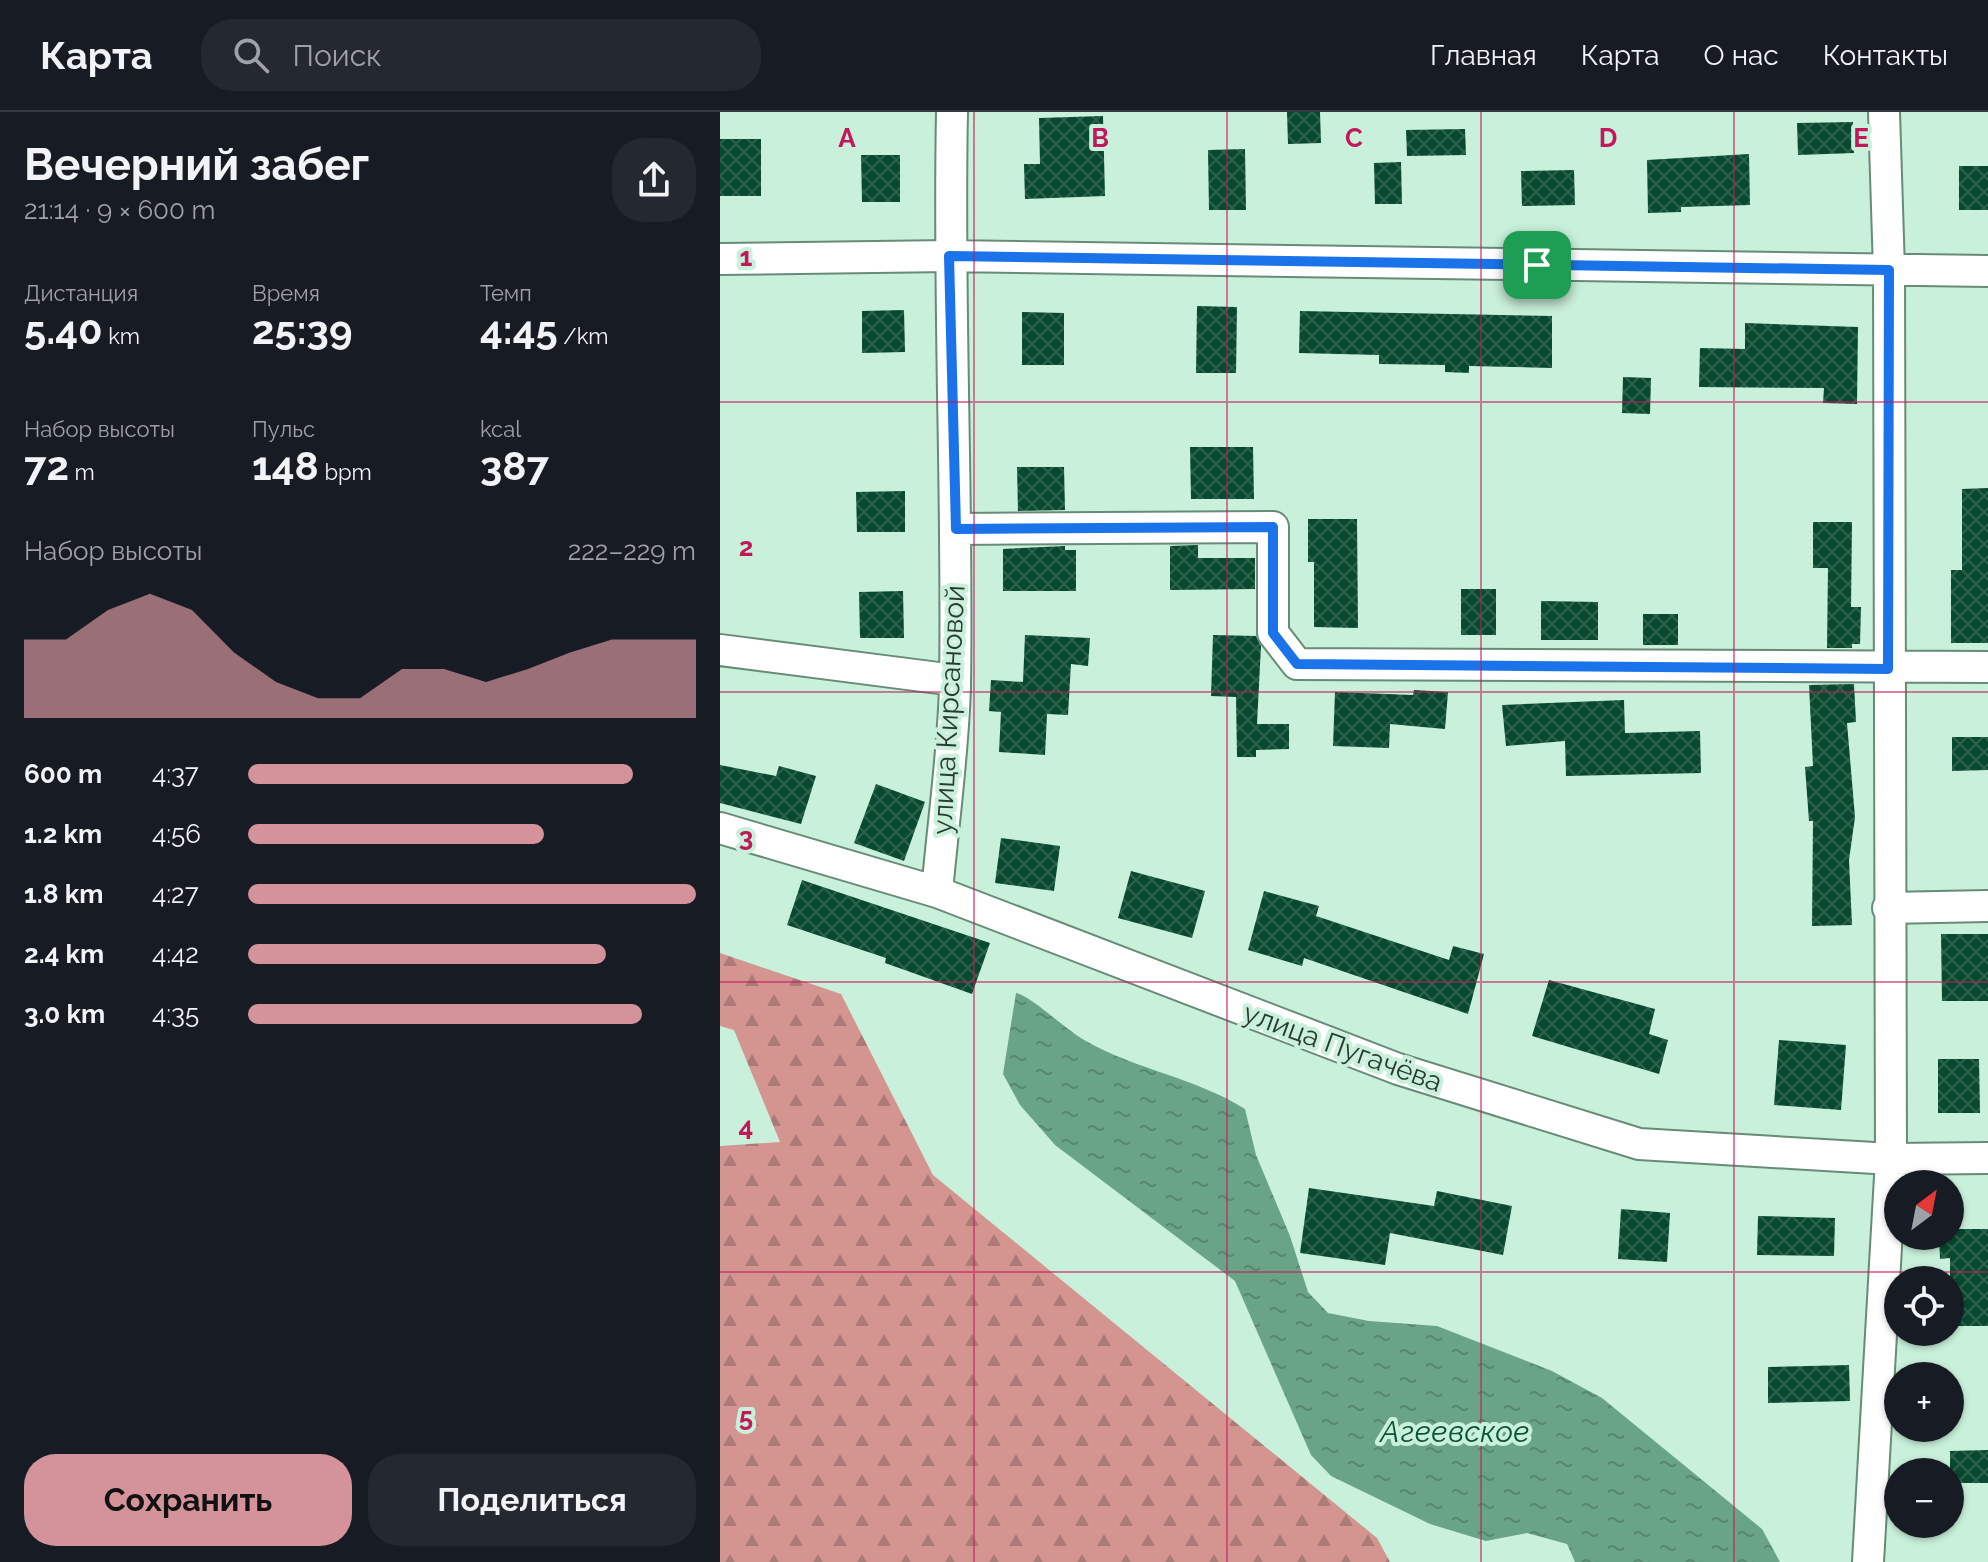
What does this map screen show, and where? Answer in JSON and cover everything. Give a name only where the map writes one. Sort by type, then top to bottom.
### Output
[{"type":"street","name":"улица Кирсановой","points":[[937,892],[954,680],[956,529],[949,256],[952,112]]},
{"type":"street","points":[[1868,1562],[1891,1159],[1888,908],[1889,270],[1884,112]]},
{"type":"street","points":[[720,259],[949,256],[1988,271]]},
{"type":"street","points":[[956,529],[1273,527],[1273,633],[1297,664],[1888,669],[1988,667]]},
{"type":"street","points":[[720,650],[954,680]]},
{"type":"street","name":"улица Пугачёва","points":[[720,828],[937,892],[1398,1069],[1639,1144],[1891,1159],[1988,1158]]},
{"type":"street","points":[[1888,908],[1988,906]]},
{"type":"green space","points":[[720,953],[841,994],[933,1175],[1377,1538],[1390,1562],[720,1562],[720,1146],[780,1142],[734,1030],[720,1026]]},
{"type":"water","name":"Агеевское","points":[[1016,993],[1105,1051],[1207,1089],[1245,1109],[1256,1155],[1290,1236],[1308,1292],[1328,1313],[1369,1321],[1437,1326],[1552,1371],[1602,1398],[1762,1529],[1780,1562],[1575,1562],[1567,1544],[1527,1533],[1486,1541],[1430,1524],[1331,1476],[1311,1455],[1235,1281],[1055,1145],[1020,1105],[1003,1074]]},
{"type":"building","points":[[1287,112],[1320,112],[1321,143],[1288,144]]},
{"type":"building","points":[[1103,116],[1105,196],[1025,199],[1024,164],[1040,164],[1039,118]]},
{"type":"building","points":[[1853,122],[1854,153],[1798,155],[1797,123]]},
{"type":"building","points":[[1465,129],[1466,155],[1407,156],[1406,130]]},
{"type":"building","points":[[720,139],[761,139],[761,196],[720,196]]},
{"type":"building","points":[[1245,149],[1246,210],[1209,210],[1208,150]]},
{"type":"building","points":[[1749,154],[1750,205],[1681,207],[1681,212],[1648,213],[1647,160]]},
{"type":"building","points":[[861,155],[900,155],[900,202],[862,202]]},
{"type":"building","points":[[1401,162],[1402,204],[1375,204],[1374,163]]},
{"type":"building","points":[[1959,166],[1988,166],[1988,210],[1959,210]]},
{"type":"building","points":[[1574,170],[1575,205],[1522,206],[1521,171]]},
{"type":"building","points":[[1197,306],[1237,307],[1236,373],[1196,373]]},
{"type":"building","points":[[904,310],[905,352],[862,353],[862,311]]},
{"type":"building","points":[[1300,311],[1552,316],[1552,368],[1469,366],[1469,373],[1445,372],[1445,365],[1379,364],[1379,355],[1299,353]]},
{"type":"building","points":[[1022,312],[1064,313],[1064,365],[1022,365]]},
{"type":"building","points":[[1745,323],[1858,327],[1857,404],[1823,403],[1824,388],[1699,387],[1700,348],[1745,349]]},
{"type":"building","points":[[1623,377],[1651,378],[1650,414],[1622,413]]},
{"type":"building","points":[[1190,447],[1253,447],[1254,499],[1191,499]]},
{"type":"building","points":[[1017,467],[1064,467],[1065,510],[1018,511]]},
{"type":"building","points":[[1988,488],[1988,643],[1951,643],[1951,570],[1962,570],[1962,489]]},
{"type":"building","points":[[905,491],[905,532],[857,532],[856,492]]},
{"type":"building","points":[[1308,519],[1357,519],[1358,628],[1314,627],[1314,562],[1308,562]]},
{"type":"building","points":[[1813,522],[1852,522],[1851,607],[1861,607],[1860,644],[1852,644],[1852,648],[1827,648],[1828,568],[1813,568]]},
{"type":"building","points":[[1198,545],[1198,558],[1255,558],[1255,589],[1170,590],[1170,546]]},
{"type":"building","points":[[1065,546],[1065,550],[1076,550],[1076,591],[1003,591],[1003,549]]},
{"type":"building","points":[[1461,589],[1496,589],[1496,635],[1461,635]]},
{"type":"building","points":[[903,591],[904,638],[860,638],[859,592]]},
{"type":"building","points":[[1541,601],[1598,602],[1598,640],[1541,640]]},
{"type":"building","points":[[1643,614],[1678,614],[1678,645],[1643,645]]},
{"type":"building","points":[[1025,635],[1090,638],[1088,666],[1071,664],[1068,715],[1047,714],[1045,755],[999,752],[1001,712],[989,711],[991,680],[1023,682]]},
{"type":"building","points":[[1213,635],[1256,636],[1261,646],[1257,724],[1289,724],[1289,749],[1256,750],[1256,757],[1237,757],[1236,697],[1211,696]]},
{"type":"building","points":[[1854,684],[1856,722],[1847,723],[1855,817],[1849,860],[1852,925],[1812,926],[1813,821],[1809,821],[1805,767],[1813,766],[1809,685]]},
{"type":"building","points":[[1414,690],[1448,692],[1445,729],[1390,724],[1389,748],[1333,746],[1335,692],[1413,695]]},
{"type":"building","points":[[1624,700],[1625,733],[1700,731],[1701,773],[1566,776],[1565,741],[1506,746],[1502,705]]},
{"type":"building","points":[[1952,737],[1988,737],[1988,770],[1952,771]]},
{"type":"building","points":[[720,765],[776,776],[779,766],[816,776],[801,824],[720,803]]},
{"type":"building","points":[[876,784],[925,802],[904,861],[854,843]]},
{"type":"building","points":[[1001,838],[1060,846],[1054,891],[995,883]]},
{"type":"building","points":[[1131,871],[1205,891],[1192,938],[1118,918]]},
{"type":"building","points":[[802,880],[990,943],[972,994],[885,963],[886,958],[787,925]]},
{"type":"building","points":[[1264,891],[1319,906],[1316,916],[1449,960],[1453,946],[1484,954],[1468,1014],[1304,958],[1302,966],[1248,950]]},
{"type":"building","points":[[1941,934],[1988,934],[1988,1001],[1942,1001]]},
{"type":"building","points":[[1549,980],[1655,1009],[1649,1034],[1668,1040],[1659,1074],[1532,1036]]},
{"type":"building","points":[[1779,1040],[1846,1045],[1841,1110],[1774,1105]]},
{"type":"building","points":[[1938,1059],[1979,1059],[1980,1113],[1938,1113]]},
{"type":"building","points":[[1309,1188],[1434,1206],[1437,1191],[1512,1206],[1503,1255],[1390,1233],[1385,1265],[1300,1253]]},
{"type":"building","points":[[1621,1209],[1670,1213],[1667,1262],[1618,1259]]},
{"type":"building","points":[[1758,1216],[1835,1218],[1834,1256],[1757,1255]]},
{"type":"building","points":[[1964,1229],[1988,1229],[1988,1326],[1964,1326],[1964,1266],[1950,1266],[1950,1258],[1940,1259],[1940,1250],[1964,1250]]},
{"type":"building","points":[[1849,1365],[1850,1401],[1768,1403],[1768,1367]]},
{"type":"building","points":[[1988,1450],[1988,1483],[1964,1483],[1964,1458],[1950,1458],[1950,1451]]},
{"type":"route","points":[[949,256],[1537,265],[1889,270],[1888,669],[1297,664],[1273,633],[1273,527],[956,529],[949,256]]}]
